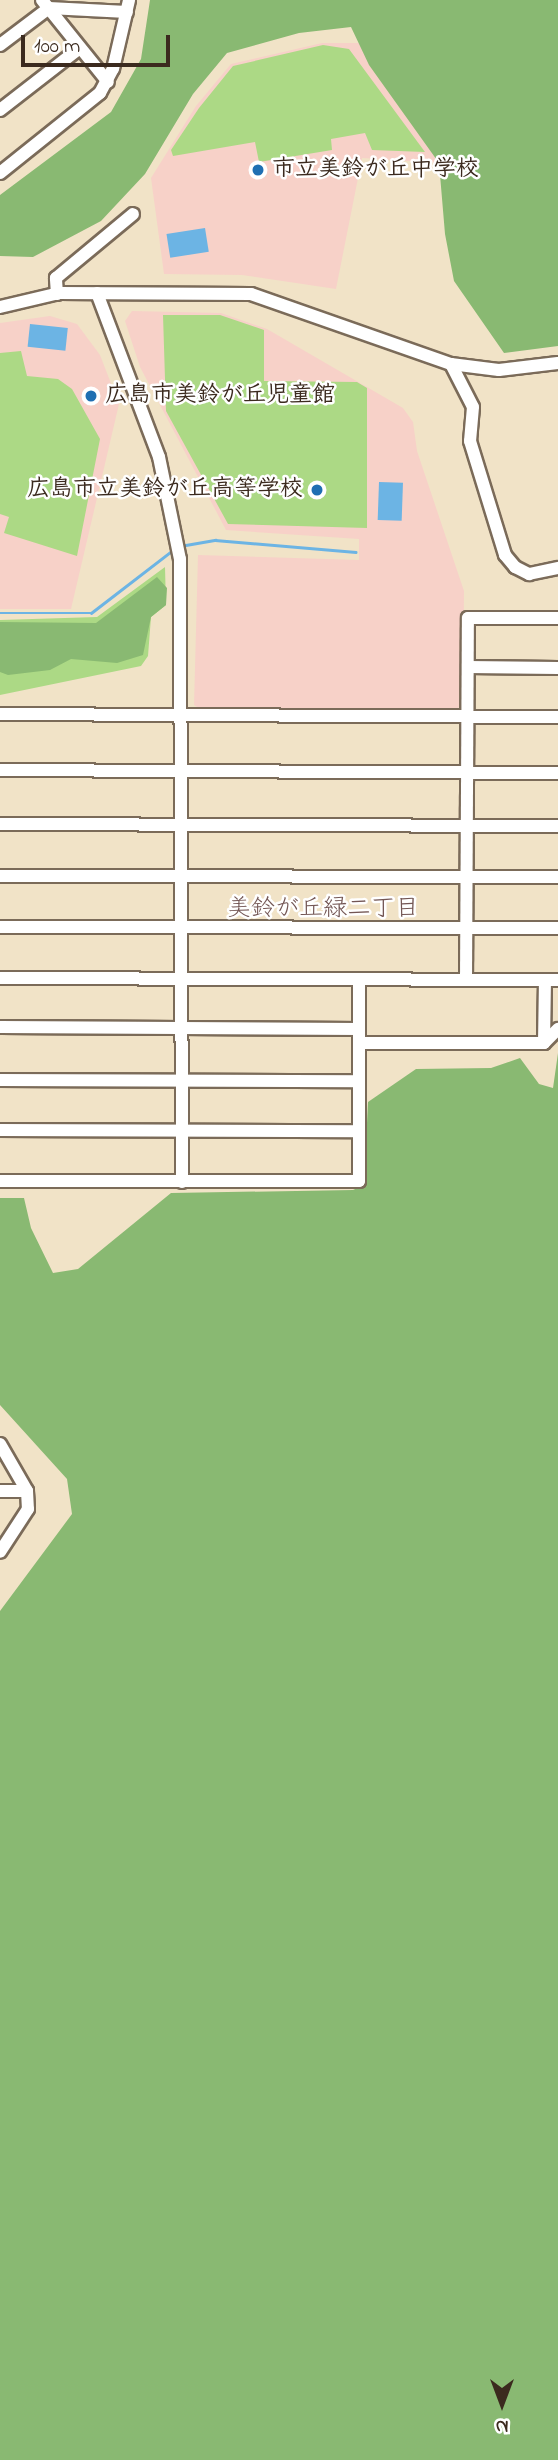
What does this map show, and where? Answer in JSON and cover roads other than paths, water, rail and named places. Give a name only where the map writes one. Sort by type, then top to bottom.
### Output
[{"type":"street","points":[[45,4],[108,82]]},
{"type":"street","points":[[0,45],[45,4],[128,6],[108,82],[0,173]]},
{"type":"street","points":[[0,110],[80,48]]},
{"type":"street","points":[[57,294],[56,278],[133,214]]},
{"type":"street","points":[[97,293],[159,457],[177,537],[181,587],[182,1181]]},
{"type":"street","points":[[0,307],[57,294],[251,294],[451,364],[499,370],[558,363]]},
{"type":"street","points":[[451,364],[473,407],[470,441],[505,555],[514,567],[529,574],[558,568]]},
{"type":"street","points":[[466,980],[468,618],[558,618]]},
{"type":"street","points":[[468,667],[558,668]]},
{"type":"street","points":[[0,714],[175,714],[181,718],[558,717]]},
{"type":"street","points":[[0,770],[558,773]]},
{"type":"street","points":[[0,824],[558,826]]},
{"type":"street","points":[[0,876],[558,877]]},
{"type":"street","points":[[0,927],[558,928]]},
{"type":"street","points":[[0,978],[552,980],[544,1043]]},
{"type":"street","points":[[0,1181],[359,1181],[359,980]]},
{"type":"street","points":[[0,1027],[359,1029]]},
{"type":"street","points":[[359,1043],[544,1043],[558,1029]]},
{"type":"street","points":[[0,1080],[359,1081]]},
{"type":"street","points":[[0,1130],[359,1131]]},
{"type":"street","points":[[0,1444],[27,1491],[28,1509],[2,1547]]},
{"type":"street","points":[[0,1491],[27,1491]]},
{"type":"water","points":[[205,228],[209,252],[170,258],[166,234]]},
{"type":"water","points":[[30,324],[68,328],[65,351],[28,347]]},
{"type":"water","points":[[379,482],[403,483],[402,521],[378,520]]},
{"type":"waterway","points":[[180,546],[215,540],[355,552]]},
{"type":"waterway","points":[[0,613],[91,613],[174,549]]},
{"type":"place","name":"市立美鈴が丘中学校","points":[[258,170]]},
{"type":"place","name":"広島市美鈴が丘児童館","points":[[91,396]]},
{"type":"place","name":"広島市立美鈴が丘高等学校","points":[[317,490]]},
{"type":"district","name":"美鈴が丘緑二丁目","points":[[323,910]]}]
